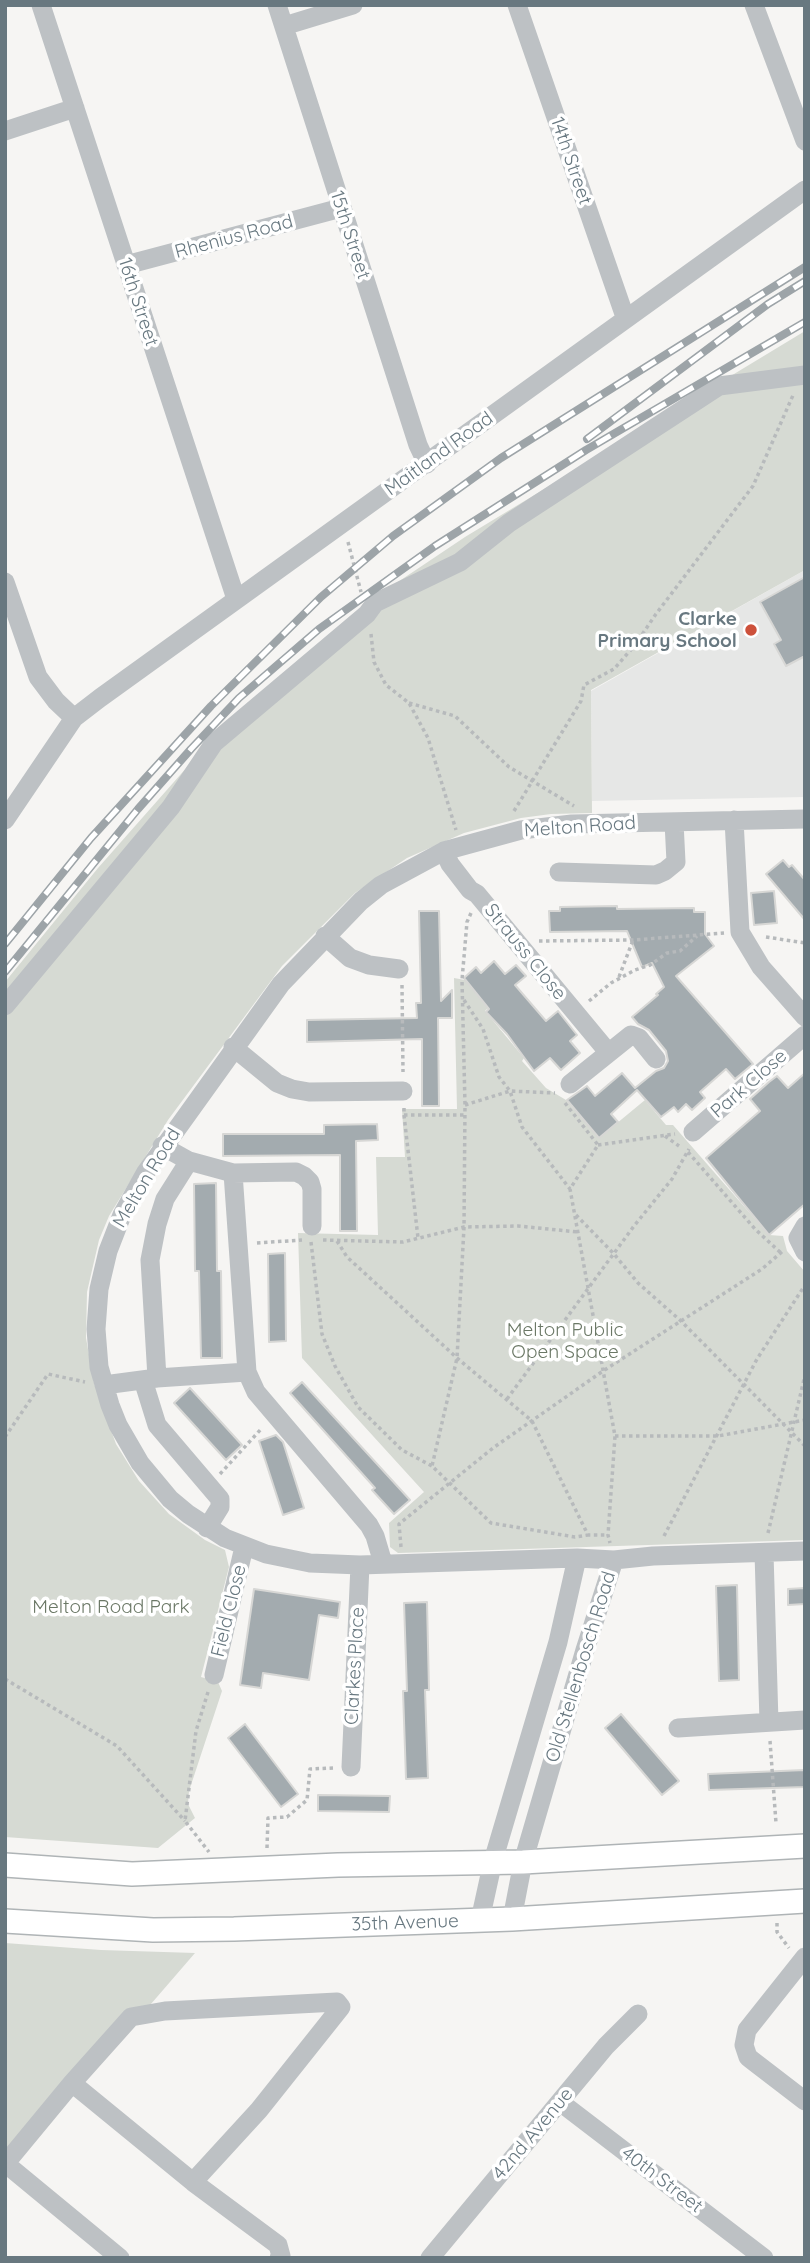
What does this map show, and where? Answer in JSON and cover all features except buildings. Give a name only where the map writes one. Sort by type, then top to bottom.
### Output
[{"type":"main road","points":[[5,1865],[132,1874],[523,1862],[805,1846]]},
{"type":"main road","name":"35th Avenue","points":[[5,1921],[153,1930],[234,1930],[512,1919],[805,1901]]},
{"type":"street","name":"16th Street","points":[[41,5],[236,599]]},
{"type":"street","name":"15th Street","points":[[277,5],[418,445],[427,464]]},
{"type":"street","points":[[284,26],[353,5]]},
{"type":"street","name":"14th Street","points":[[517,5],[625,317]]},
{"type":"street","points":[[754,5],[805,141]]},
{"type":"street","points":[[5,131],[75,108]]},
{"type":"street","name":"Maitland Road","points":[[5,820],[74,718],[427,464],[625,317],[805,190]]},
{"type":"street","name":"Rhenius Road","points":[[126,265],[341,208]]},
{"type":"street","points":[[5,1006],[171,807],[214,743],[367,614],[374,603],[460,562],[509,523],[719,386],[803,376]]},
{"type":"street","points":[[5,582],[38,677],[56,701],[74,718]]},
{"type":"street","name":"Melton Road","points":[[614,1560],[577,1558],[360,1564],[299,1562],[244,1547],[207,1528],[170,1499],[140,1463],[118,1425],[104,1385],[96,1349],[103,1270],[122,1214],[162,1146],[281,984],[361,901],[381,885],[452,848],[501,834],[546,826],[805,819]]},
{"type":"street","points":[[734,820],[740,932],[761,967],[805,1017]]},
{"type":"street","points":[[559,872],[656,875],[666,871],[676,862],[674,822]]},
{"type":"street","name":"Strauss Close","points":[[452,848],[450,864],[608,1052]]},
{"type":"street","points":[[326,936],[350,958],[369,965],[399,969]]},
{"type":"street","points":[[564,1089],[631,1035],[639,1038],[656,1059]]},
{"type":"street","name":"Park Close","points":[[693,1132],[805,1035]]},
{"type":"street","points":[[233,1048],[277,1083],[292,1089],[309,1092],[403,1091]]},
{"type":"street","points":[[162,1146],[189,1161],[233,1173],[296,1172],[304,1176],[312,1189],[312,1232]]},
{"type":"street","points":[[189,1161],[165,1199],[156,1224],[150,1260],[150,1379],[157,1425],[221,1502],[207,1528]]},
{"type":"street","points":[[233,1173],[247,1372],[256,1392],[369,1525],[393,1563]]},
{"type":"street","points":[[104,1385],[247,1372]]},
{"type":"street","name":"Field Close","points":[[214,1675],[244,1547]]},
{"type":"street","name":"Old Stellenbosch Road","points":[[512,1919],[523,1862],[614,1560],[653,1556],[805,1551]]},
{"type":"street","points":[[764,1553],[769,1722]]},
{"type":"street","name":"Old Stellenbosch Road","points":[[480,1920],[493,1861],[558,1642],[577,1558]]},
{"type":"street","name":"Clarkes Place","points":[[351,1767],[360,1564]]},
{"type":"street","points":[[678,1728],[805,1720]]},
{"type":"street","points":[[799,1956],[747,2030],[744,2045],[748,2057],[805,2101]]},
{"type":"street","points":[[120,2258],[5,2164],[72,2083],[131,2017],[164,2011],[337,2002],[341,2007],[266,2101],[193,2182]]},
{"type":"street","name":"42nd Avenue","points":[[430,2258],[606,2046],[638,2014]]},
{"type":"street","points":[[72,2083],[193,2182],[278,2245],[281,2256],[279,2258]]},
{"type":"street","name":"40th Street","points":[[559,2102],[764,2258]]},
{"type":"path","points":[[501,834],[581,701],[584,685],[614,668],[635,645],[754,486],[803,376]]},
{"type":"path","points":[[343,523],[367,614],[374,662],[386,685],[409,703],[455,716],[509,767],[582,810],[597,823]]},
{"type":"path","points":[[409,703],[428,738],[452,848]]},
{"type":"path","points":[[432,1466],[457,1358],[464,1227],[462,980],[467,922],[477,894]]},
{"type":"path","points":[[523,952],[536,942],[633,940],[740,932],[805,943]]},
{"type":"path","points":[[575,1013],[619,979],[650,965],[667,953],[680,951],[699,935]]},
{"type":"path","points":[[619,979],[633,940]]},
{"type":"path","points":[[399,969],[403,997],[404,1115],[418,1238]]},
{"type":"path","points":[[463,998],[483,1029],[499,1077],[510,1091],[523,1127],[570,1189],[615,1436],[608,1535],[614,1560]]},
{"type":"path","points":[[465,1105],[510,1091],[564,1089],[598,1145]]},
{"type":"path","points":[[404,1115],[465,1115]]},
{"type":"path","points":[[507,1399],[672,1179],[688,1152],[693,1132],[598,1145],[570,1189]]},
{"type":"path","points":[[664,1134],[688,1152],[755,1229],[781,1253]]},
{"type":"path","points":[[574,1214],[614,1254],[638,1283],[681,1321],[805,1446]]},
{"type":"path","points":[[238,1245],[312,1232],[337,1241],[403,1242],[464,1227],[518,1226],[578,1233]]},
{"type":"path","points":[[312,1232],[322,1334],[335,1366],[358,1407],[402,1450],[432,1466],[450,1481],[491,1523],[575,1537],[608,1535]]},
{"type":"path","points":[[393,1563],[399,1524],[450,1481],[603,1371],[762,1269],[803,1238]]},
{"type":"path","points":[[337,1241],[347,1256],[457,1358],[533,1420],[588,1535]]},
{"type":"path","points":[[653,1556],[757,1359],[805,1285]]},
{"type":"path","points":[[5,1437],[48,1374],[104,1385]]},
{"type":"path","points":[[764,1553],[805,1375]]},
{"type":"path","points":[[209,1485],[258,1434],[272,1412]]},
{"type":"path","points":[[615,1436],[718,1436],[805,1420]]},
{"type":"path","points":[[185,1821],[196,1731],[214,1675]]},
{"type":"path","points":[[5,1679],[117,1746],[211,1853]]},
{"type":"path","points":[[769,1722],[776,1823]]},
{"type":"path","points":[[267,1850],[268,1818],[287,1817],[307,1800],[310,1769],[351,1767]]},
{"type":"path","points":[[777,1923],[777,1932],[799,1956]]},
{"type":"shaded area","name":"Clarke Primary School","points":[[805,570],[805,797],[592,801],[591,691]]},
{"type":"green space","name":"Melton Road Park","points":[[805,331],[805,570],[591,690],[592,813],[521,818],[464,833],[407,858],[355,893],[282,966],[168,1120],[109,1216],[99,1240],[87,1292],[86,1338],[94,1383],[116,1444],[139,1481],[169,1514],[205,1540],[225,1550],[229,1567],[201,1677],[218,1682],[222,1691],[189,1791],[188,1804],[195,1818],[158,1848],[5,1837],[5,982],[98,868],[188,766],[380,594],[465,537]]},
{"type":"green space","name":"Melton Public Open Space","points":[[454,978],[465,980],[488,1008],[485,1011],[524,1058],[522,1061],[546,1088],[566,1100],[599,1138],[645,1100],[666,1125],[673,1125],[769,1235],[783,1236],[787,1251],[805,1272],[805,1540],[398,1553],[390,1547],[389,1523],[424,1492],[302,1358],[298,1233],[378,1235],[376,1157],[405,1157],[402,1109],[457,1109]]},
{"type":"green space","points":[[5,1943],[195,1953],[5,2173]]},
{"type":"railway","points":[[5,944],[91,838],[211,706],[321,597],[393,536],[501,458],[805,267]]},
{"type":"railway","points":[[587,439],[768,304],[805,281]]},
{"type":"railway","points":[[5,972],[138,809],[191,749],[239,698],[319,629],[435,546],[586,450],[805,322]]},
{"type":"place","name":"Clarke Primary School","points":[[751,630]]}]
